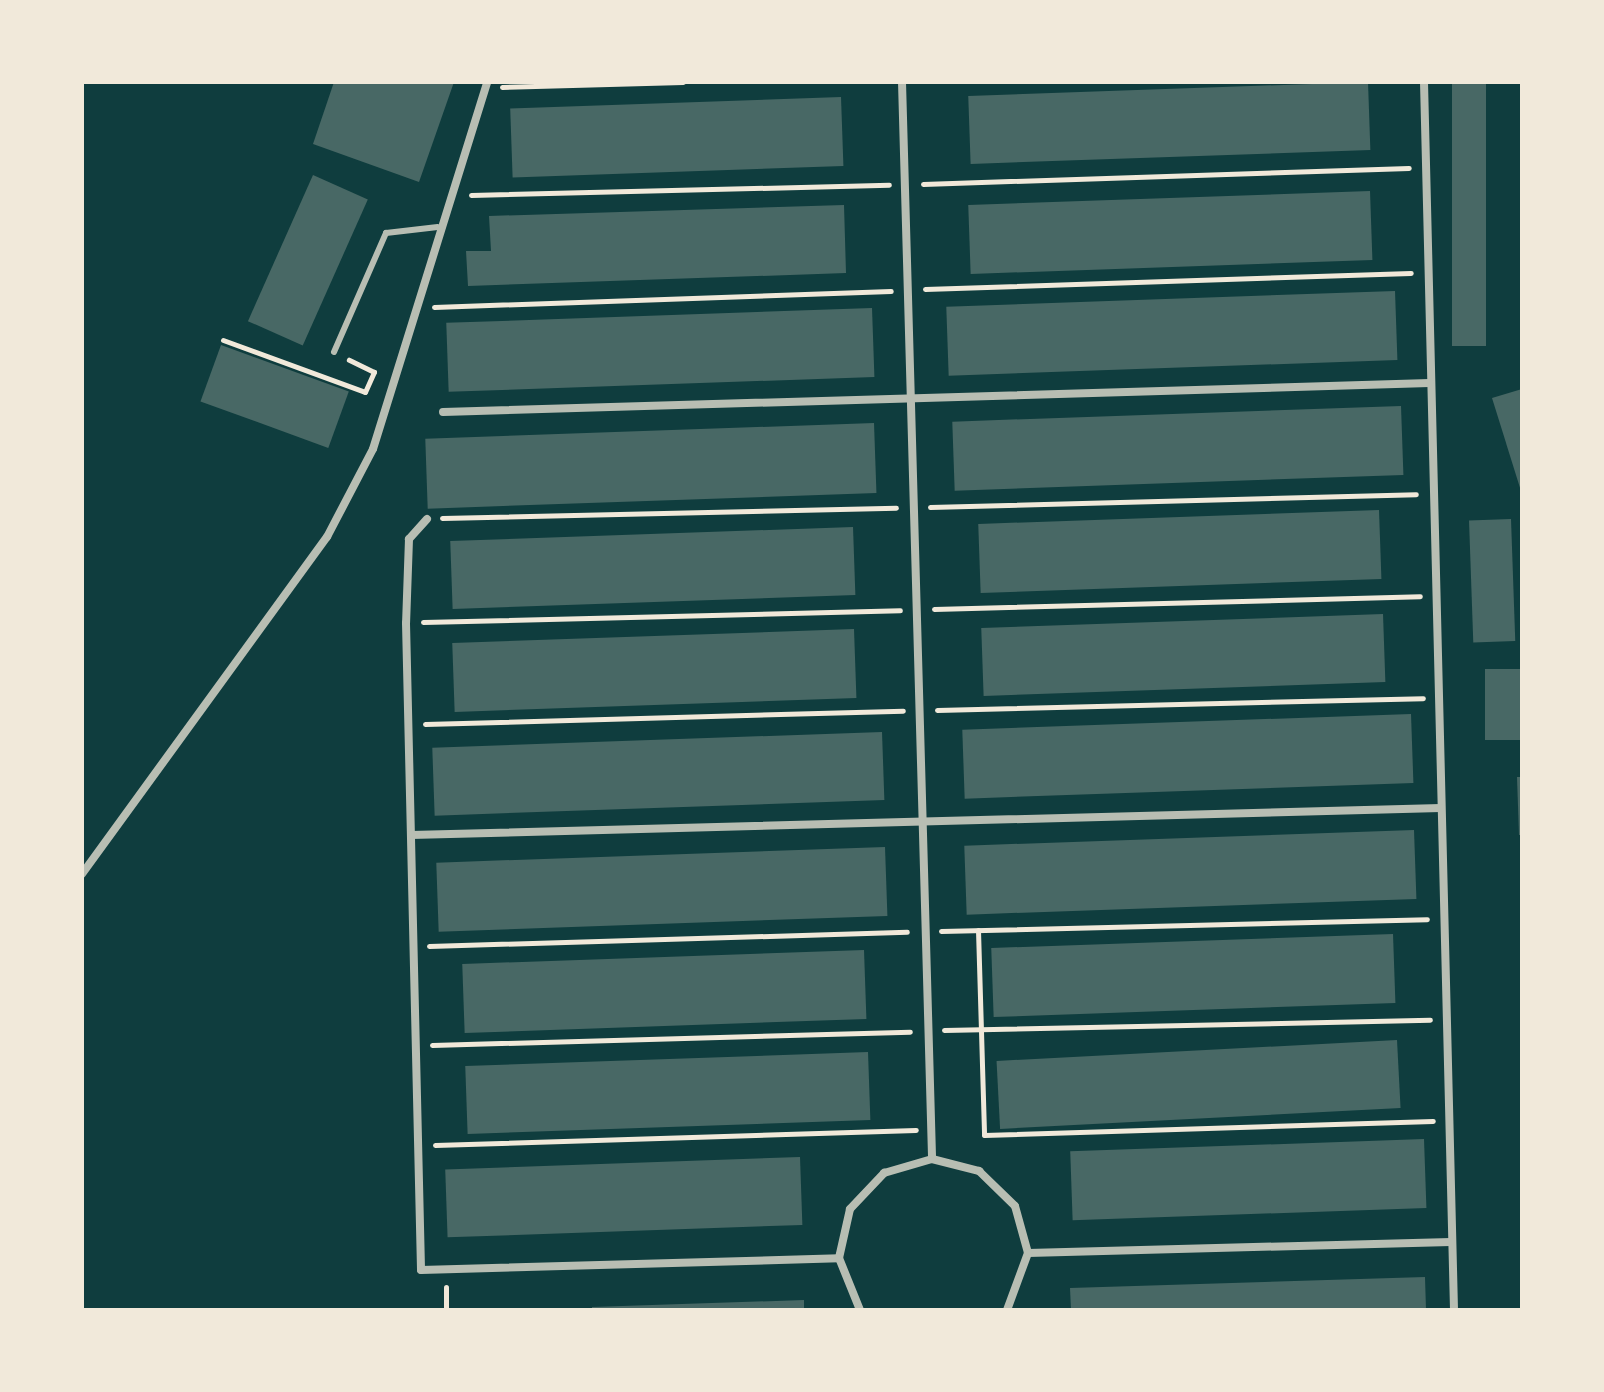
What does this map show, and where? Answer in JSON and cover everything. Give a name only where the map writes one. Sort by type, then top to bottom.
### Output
[{"type":"street","points":[[902,82],[910,399],[928,821],[932,1159]]},
{"type":"street","points":[[1424,82],[1454,1310]]},
{"type":"street","points":[[82,874],[327,537],[392,399],[438,227],[486,85]]},
{"type":"street","points":[[443,412],[1430,383]]},
{"type":"street","points":[[427,519],[409,539],[411,835],[421,1270],[839,1258]]},
{"type":"street","points":[[411,835],[1441,808]]},
{"type":"street","points":[[860,1310],[839,1258],[850,1209],[876,1182],[932,1159],[979,1171],[1015,1206],[1028,1253],[1007,1310]]},
{"type":"street","points":[[1028,1253],[1451,1242]]},
{"type":"lane","points":[[334,352],[386,233],[438,227]]},
{"type":"path","points":[[486,85],[683,82]]},
{"type":"path","points":[[448,196],[1426,167]]},
{"type":"path","points":[[223,340],[365,392],[374,372],[334,352]]},
{"type":"path","points":[[978,930],[984,1135],[1450,1121]]},
{"type":"path","points":[[418,1145],[933,1129]]},
{"type":"building","points":[[334,82],[454,82],[419,182],[313,144]]},
{"type":"building","points":[[1368,82],[1370,150],[971,164],[968,96]]},
{"type":"building","points":[[1452,82],[1486,82],[1486,346],[1452,346]]},
{"type":"building","points":[[841,97],[843,166],[513,178],[510,109]]},
{"type":"building","points":[[313,175],[368,199],[303,346],[248,321]]},
{"type":"building","points":[[1370,191],[1372,260],[971,274],[968,205]]},
{"type":"building","points":[[844,205],[846,273],[468,286],[466,251],[491,251],[489,216]]},
{"type":"building","points":[[1395,291],[1397,360],[949,376],[946,307]]},
{"type":"building","points":[[872,308],[874,377],[449,392],[446,323]]},
{"type":"building","points":[[221,345],[349,392],[328,448],[200,401]]},
{"type":"building","points":[[1522,389],[1522,491],[1521,491],[1492,398]]},
{"type":"building","points":[[1401,406],[1403,475],[955,491],[952,422]]},
{"type":"building","points":[[874,423],[876,493],[428,509],[425,439]]},
{"type":"building","points":[[1379,510],[1381,579],[981,593],[978,524]]},
{"type":"building","points":[[1511,519],[1515,641],[1473,642],[1469,520]]},
{"type":"building","points":[[853,527],[855,595],[453,609],[450,541]]},
{"type":"building","points":[[1383,614],[1385,682],[984,696],[981,628]]},
{"type":"building","points":[[854,629],[856,698],[455,712],[452,643]]},
{"type":"building","points":[[1485,669],[1522,669],[1522,740],[1485,740]]},
{"type":"building","points":[[1411,714],[1413,783],[965,799],[962,730]]},
{"type":"building","points":[[882,732],[884,800],[435,816],[432,748]]},
{"type":"building","points":[[1517,777],[1522,777],[1522,835],[1519,835]]},
{"type":"building","points":[[1414,830],[1416,899],[967,915],[964,846]]},
{"type":"building","points":[[885,847],[887,916],[439,932],[436,863]]},
{"type":"building","points":[[1393,934],[1395,1003],[994,1017],[991,948]]},
{"type":"building","points":[[864,950],[866,1019],[465,1033],[462,964]]},
{"type":"building","points":[[1397,1040],[1401,1108],[1000,1129],[997,1061]]},
{"type":"building","points":[[868,1052],[870,1120],[468,1134],[465,1066]]},
{"type":"building","points":[[1424,1139],[1426,1208],[1073,1220],[1070,1151]]},
{"type":"building","points":[[800,1157],[802,1225],[448,1237],[445,1169]]},
{"type":"building","points":[[1425,1277],[1426,1310],[1071,1310],[1070,1288]]},
{"type":"building","points":[[804,1300],[804,1310],[592,1310],[592,1307]]}]
